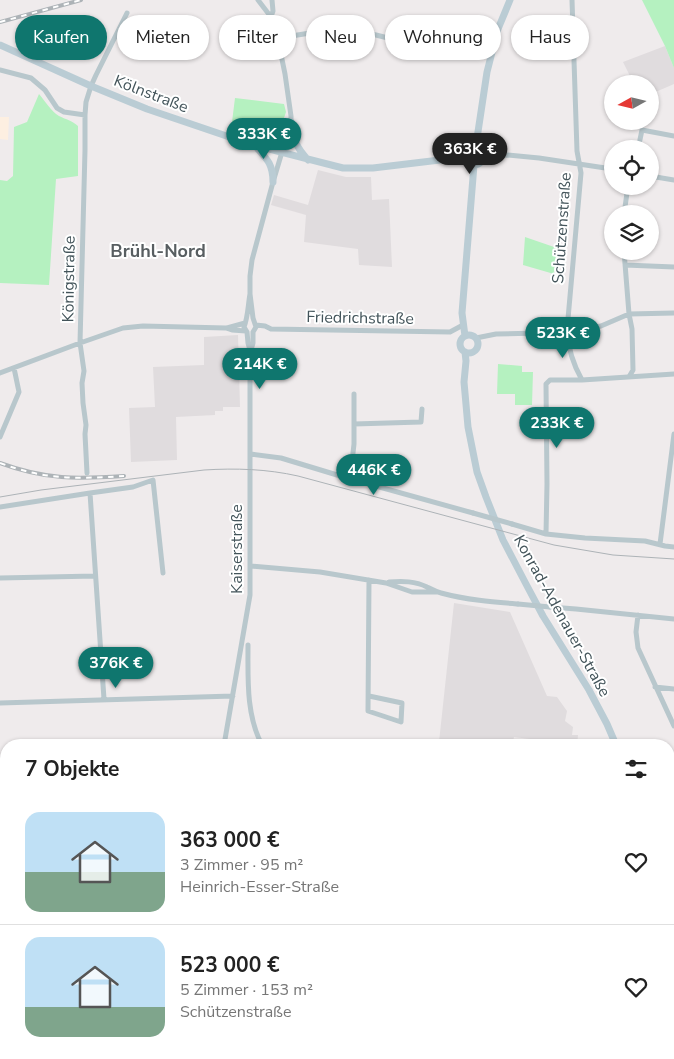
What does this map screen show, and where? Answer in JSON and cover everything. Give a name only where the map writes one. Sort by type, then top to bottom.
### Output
[{"type":"main road","points":[[501,22],[510,0]]},
{"type":"main road","name":"Kölnstraße","points":[[0,45],[147,109],[254,145],[308,160],[350,169],[464,157]]},
{"type":"main road","points":[[476,145],[490,60]]},
{"type":"main road","points":[[254,145],[262,144],[274,138],[283,132],[291,122]]},
{"type":"main road","points":[[291,122],[296,144],[308,160]]},
{"type":"main road","points":[[254,145],[269,162],[273,182]]},
{"type":"main road","points":[[473,145],[481,148],[484,156],[482,161],[474,165],[469,164],[464,157],[467,148],[473,145]]},
{"type":"main road","points":[[465,336],[463,292],[474,165]]},
{"type":"main road","points":[[469,335],[476,338],[479,344],[477,350],[472,353],[465,352],[461,348],[461,340],[465,336],[469,335]]},
{"type":"main road","name":"Konrad-Adenauer-Straße","points":[[465,352],[464,382],[468,427],[477,472],[486,497],[503,540],[522,577],[543,616],[589,690],[613,739]]},
{"type":"street","points":[[258,0],[269,15]]},
{"type":"street","points":[[271,15],[272,0]]},
{"type":"street","name":"Schützenstraße","points":[[572,0],[577,151],[581,173],[567,340],[582,380]]},
{"type":"street","name":"Kölnstraße","points":[[91,86],[127,13]]},
{"type":"street","points":[[296,35],[342,28],[385,38]]},
{"type":"street","points":[[249,332],[244,327],[250,294],[252,260],[291,122],[282,60]]},
{"type":"street","points":[[0,70],[31,78],[46,90],[57,108],[64,112],[85,115]]},
{"type":"street","name":"Königstraße","points":[[87,473],[86,425],[82,383],[84,371],[80,343],[85,115],[86,102],[91,86]]},
{"type":"street","points":[[640,140],[642,130],[674,136]]},
{"type":"street","points":[[484,156],[507,155],[539,158],[604,168]]},
{"type":"street","points":[[659,178],[674,180]]},
{"type":"street","points":[[625,260],[632,329],[633,370],[629,377]]},
{"type":"street","points":[[625,265],[674,266]]},
{"type":"street","points":[[226,328],[249,332],[256,329],[250,294]]},
{"type":"street","points":[[476,338],[496,334],[584,329],[601,326],[629,314],[674,313]]},
{"type":"street","points":[[0,373],[123,328],[143,326],[226,328],[251,321],[255,324]]},
{"type":"street","name":"Friedrichstraße","points":[[255,324],[271,329],[450,332],[463,325]]},
{"type":"street","name":"Kaiserstraße","points":[[225,739],[250,595],[250,350],[253,343],[249,332]]},
{"type":"street","points":[[0,437],[19,392],[14,368]]},
{"type":"street","points":[[546,534],[546,384],[550,380],[582,380],[674,374]]},
{"type":"street","points":[[346,478],[352,462],[354,444],[354,394]]},
{"type":"street","points":[[354,424],[421,422],[422,409]]},
{"type":"street","points":[[660,544],[674,434]]},
{"type":"street","points":[[251,454],[281,458],[546,534],[645,541],[674,547]]},
{"type":"street","points":[[0,507],[133,488],[153,480],[163,573]]},
{"type":"street","points":[[90,493],[104,699]]},
{"type":"street","points":[[251,566],[320,572],[386,583],[412,592],[436,592],[468,599],[674,619]]},
{"type":"street","points":[[0,578],[95,576]]},
{"type":"street","points":[[368,580],[368,710],[400,722],[402,703],[369,696]]},
{"type":"street","points":[[386,583],[405,581],[426,586],[436,592]]},
{"type":"street","points":[[638,615],[636,632],[638,648],[674,726]]},
{"type":"street","points":[[248,645],[248,684],[252,714],[259,739]]},
{"type":"street","points":[[236,683],[248,684]]},
{"type":"street","points":[[655,687],[674,689]]},
{"type":"street","points":[[0,703],[233,696]]},
{"type":"shaded area","points":[[665,46],[674,68],[674,84],[659,91],[659,75],[630,75],[623,62]]},
{"type":"shaded area","points":[[0,117],[9,117],[8,140],[0,139]]},
{"type":"shaded area","points":[[318,170],[346,177],[371,177],[372,200],[389,199],[392,267],[359,265],[358,249],[304,242],[306,215],[271,205],[274,195],[308,205]]},
{"type":"shaded area","points":[[238,335],[240,407],[223,407],[223,411],[215,411],[215,415],[176,417],[177,460],[131,462],[129,408],[155,407],[153,367],[204,365],[204,337]]},
{"type":"shaded area","points":[[454,603],[510,612],[547,696],[557,697],[567,711],[565,721],[573,727],[572,735],[578,735],[578,739],[530,739],[514,737],[514,739],[439,739]]},
{"type":"green space","points":[[642,0],[674,0],[674,68],[665,46]]},
{"type":"green space","points":[[39,94],[56,114],[78,126],[78,176],[56,179],[49,285],[0,283],[0,180],[7,181],[13,176],[14,127],[27,122]]},
{"type":"green space","points":[[235,98],[284,104],[286,112],[281,125],[270,134],[260,137],[231,130]]},
{"type":"green space","points":[[525,237],[557,248],[554,274],[523,265]]},
{"type":"green space","points":[[498,364],[522,366],[522,372],[533,372],[532,405],[515,405],[515,394],[497,394]]},
{"type":"tram line","points":[[0,497],[41,490],[204,470],[263,470],[298,476],[554,545],[613,555],[674,559]]},
{"type":"railway","points":[[0,22],[81,0]]},
{"type":"railway","points":[[0,463],[32,473],[62,477],[124,476]]},
{"type":"district","name":"Brühl-Nord","points":[[158,251]]}]
